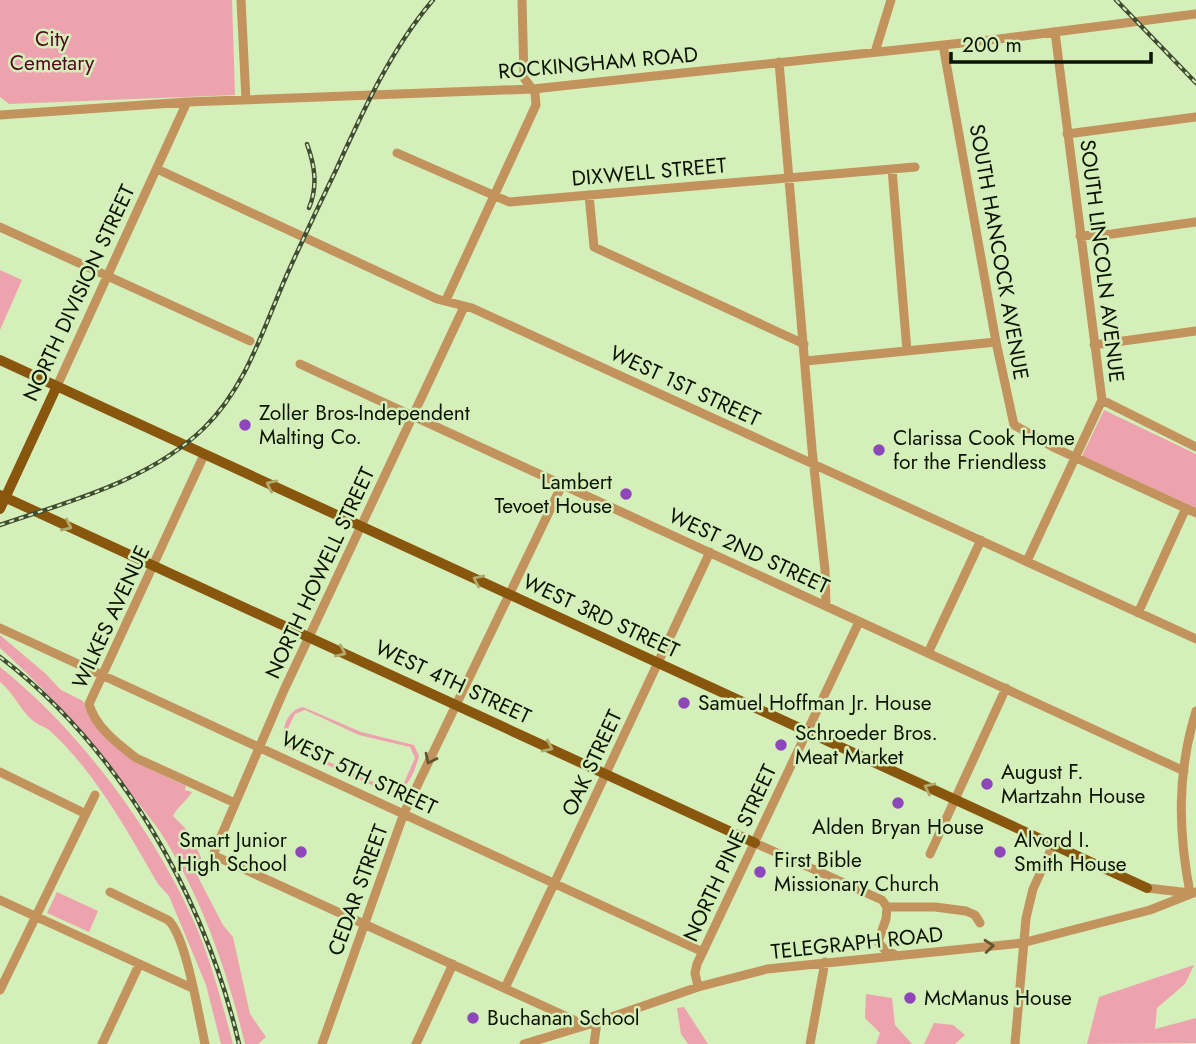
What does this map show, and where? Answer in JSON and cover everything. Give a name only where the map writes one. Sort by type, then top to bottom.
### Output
[{"type":"main road","name":"WEST 3RD STREET","points":[[0,360],[1147,888]]},
{"type":"main road","name":"NORTH DIVISION STREET","points":[[0,509],[3,496],[57,386]]},
{"type":"main road","name":"WEST 4TH STREET","points":[[3,496],[755,843]]},
{"type":"street","points":[[241,0],[246,100]]},
{"type":"street","points":[[446,300],[536,105],[537,98],[533,89],[524,79],[522,0]]},
{"type":"street","points":[[876,52],[891,0]]},
{"type":"street","name":"ROCKINGHAM ROAD","points":[[0,115],[187,102],[533,89],[1196,15]]},
{"type":"street","name":"SOUTH LINCOLN AVENUE","points":[[1027,562],[1102,400],[1055,32]]},
{"type":"street","name":"SOUTH HANCOCK AVENUE","points":[[943,45],[996,342],[1014,425],[1075,457],[1196,513]]},
{"type":"street","points":[[779,62],[825,570],[826,606]]},
{"type":"street","name":"NORTH DIVISION STREET","points":[[57,386],[187,102]]},
{"type":"street","points":[[1068,134],[1196,117]]},
{"type":"street","name":"DIXWELL STREET","points":[[397,153],[509,202],[915,167]]},
{"type":"street","name":"WEST 1ST STREET","points":[[158,169],[437,299],[472,308],[1196,639]]},
{"type":"street","points":[[892,169],[907,351]]},
{"type":"street","points":[[589,195],[594,247],[804,344]]},
{"type":"street","points":[[1080,236],[1196,222]]},
{"type":"street","points":[[0,227],[250,341]]},
{"type":"street","name":"NORTH HOWELL STREET","points":[[365,924],[213,855],[309,637],[464,307]]},
{"type":"street","points":[[1094,345],[1196,331]]},
{"type":"street","points":[[806,361],[996,342]]},
{"type":"street","name":"WEST 2ND STREET","points":[[300,364],[1184,771]]},
{"type":"street","points":[[1102,400],[1196,447]]},
{"type":"street","name":"WILKES AVENUE","points":[[204,455],[89,704],[97,722],[122,748],[148,764],[235,803]]},
{"type":"street","name":"CEDAR STREET","points":[[322,1044],[404,813],[562,485]]},
{"type":"street","points":[[1138,613],[1186,508]]},
{"type":"street","points":[[928,653],[981,540]]},
{"type":"street","name":"OAK STREET","points":[[505,988],[710,552]]},
{"type":"street","name":"NORTH PINE STREET","points":[[698,987],[695,973],[704,952],[859,622]]},
{"type":"street","name":"WEST 5TH STREET","points":[[0,628],[704,952]]},
{"type":"street","points":[[930,854],[1006,688]]},
{"type":"street","points":[[1193,893],[1181,834],[1184,771],[1196,711]]},
{"type":"street","points":[[0,772],[85,813]]},
{"type":"street","points":[[0,990],[95,795]]},
{"type":"street","name":"WEST 4TH STREET","points":[[755,843],[883,900],[887,907]]},
{"type":"street","points":[[1015,1044],[1023,943],[1030,900],[1053,845]]},
{"type":"street","points":[[1147,888],[1154,901],[1150,910]]},
{"type":"street","name":"WEST 3RD STREET","points":[[1147,888],[1193,893]]},
{"type":"street","points":[[110,892],[175,926],[205,1044]]},
{"type":"street","name":"TELEGRAPH ROAD","points":[[524,1044],[698,987],[767,969],[1023,943],[1150,910],[1193,893]]},
{"type":"street","points":[[0,900],[192,988]]},
{"type":"street","points":[[866,958],[878,942],[887,907],[953,908],[975,915],[980,923]]},
{"type":"street","points":[[365,924],[574,1020],[577,1027]]},
{"type":"street","points":[[878,942],[886,951],[896,955]]},
{"type":"street","points":[[810,1044],[825,962]]},
{"type":"street","points":[[416,1044],[453,964]]},
{"type":"street","points":[[102,1044],[139,965]]},
{"type":"street","points":[[594,1044],[597,1022]]},
{"type":"green space","name":"City Cemetary","points":[[0,0],[232,0],[235,95],[9,104],[0,97]]},
{"type":"green space","points":[[0,270],[22,280],[0,330]]},
{"type":"green space","points":[[1104,410],[1196,454],[1196,508],[1082,456]]},
{"type":"green space","points":[[0,635],[61,690],[83,701],[89,715],[150,769],[186,786],[185,790],[192,792],[173,816],[190,833],[203,862],[199,879],[223,925],[233,937],[250,1014],[266,1037],[258,1044],[245,1044],[231,992],[203,914],[166,841],[83,734],[35,681],[0,648]]},
{"type":"green space","points":[[0,667],[30,693],[88,754],[114,787],[162,859],[198,931],[233,1044],[221,1044],[206,985],[169,896],[158,884],[109,803],[81,764],[49,730],[31,719],[0,682]]},
{"type":"green space","points":[[303,707],[361,732],[414,745],[419,756],[409,781],[401,790],[389,793],[288,747],[283,738],[284,728],[288,718]],"holes":[[[305,710],[359,735],[410,747],[415,758],[403,785],[397,790],[389,789],[291,745],[287,737],[295,714]]]},
{"type":"green space","points":[[57,892],[98,911],[89,932],[47,913]]},
{"type":"green space","points":[[1194,965],[1185,984],[1157,1008],[1155,1029],[1196,1018],[1196,1043],[1087,1044],[1099,997]]},
{"type":"green space","points":[[866,994],[892,998],[895,1025],[912,1044],[876,1044],[880,1033],[865,1018]]},
{"type":"green space","points":[[684,1007],[708,1044],[688,1044],[681,1034],[677,1008]]},
{"type":"green space","points":[[934,1023],[953,1025],[965,1035],[955,1044],[924,1044]]},
{"type":"railway","points":[[0,525],[81,498],[134,476],[182,446],[219,411],[254,354],[295,258],[379,81],[404,39],[433,0]]},
{"type":"railway","points":[[1116,0],[1196,83]]},
{"type":"railway","points":[[307,144],[314,176],[314,192],[309,208]]},
{"type":"railway","points":[[0,657],[44,694],[84,736],[120,781],[152,830],[204,935],[224,989],[239,1044]]},
{"type":"place","name":"Zoller Bros-Independent Malting Co.","points":[[245,425]]},
{"type":"place","name":"Clarissa Cook Home for the Friendless","points":[[879,450]]},
{"type":"place","name":"Lambert Tevoet House","points":[[626,494]]},
{"type":"place","name":"Samuel Hoffman Jr. House","points":[[684,703]]},
{"type":"place","name":"Schroeder Bros. Meat Market","points":[[781,745]]},
{"type":"place","name":"August F. Martzahn House","points":[[987,784]]},
{"type":"place","name":"Alden Bryan House","points":[[898,803]]},
{"type":"place","name":"Smart Junior High School","points":[[301,852]]},
{"type":"place","name":"Alvord I. Smith House","points":[[1000,852]]},
{"type":"place","name":"First Bible Missionary Church","points":[[760,872]]},
{"type":"place","name":"McManus House","points":[[910,998]]},
{"type":"place","name":"Buchanan School","points":[[473,1018]]}]
